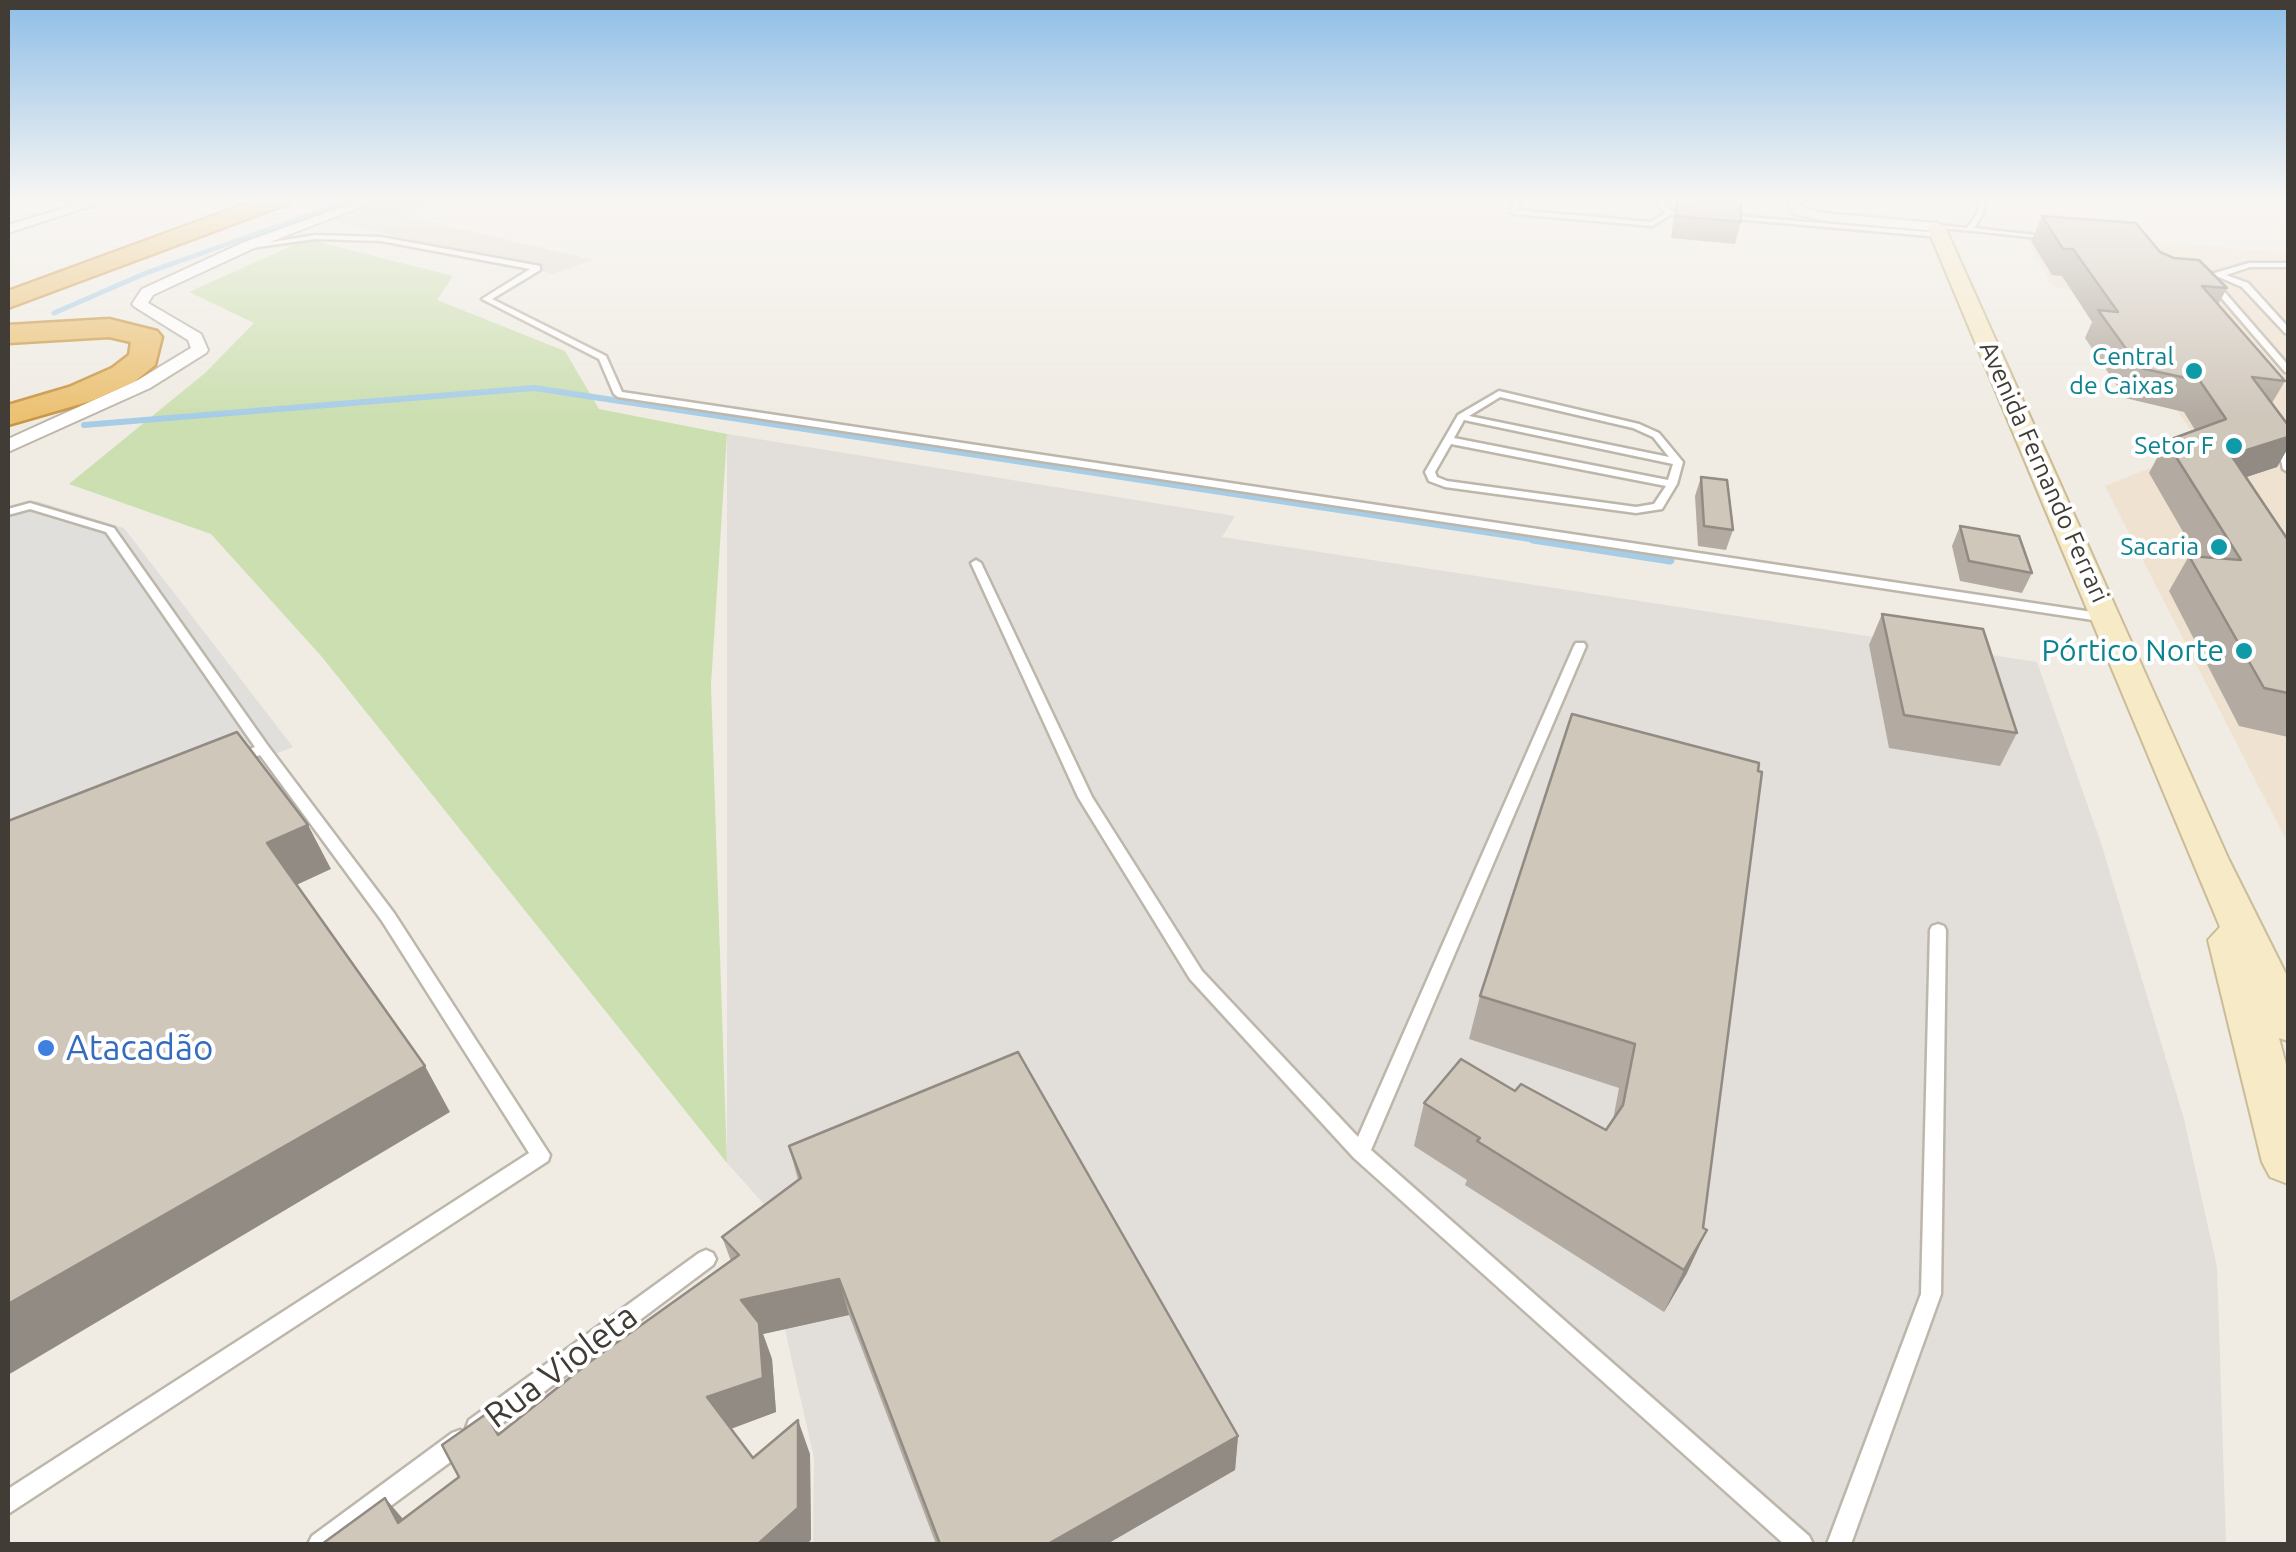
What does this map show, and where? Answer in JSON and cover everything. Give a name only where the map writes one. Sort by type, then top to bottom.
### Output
[{"type":"highway","points":[[8,300],[85,271]]},
{"type":"highway","points":[[8,334],[109,328],[147,337],[144,359],[124,375],[80,394],[8,416]]},
{"type":"street","points":[[8,446],[62,418],[144,384],[200,350],[195,337],[140,304],[147,292],[192,271]]},
{"type":"street","name":"Avenida Fernando Ferrari","points":[[1965,271],[2209,860],[2288,1023]]},
{"type":"street","name":"Avenida Fernando Ferrari","points":[[2209,860],[2288,1162]]},
{"type":"lane","points":[[531,271],[486,299],[604,358],[618,394],[2108,618]]},
{"type":"lane","points":[[2228,271],[2211,277],[2211,281],[2288,370]]},
{"type":"lane","points":[[2220,274],[2245,285],[2288,332]]},
{"type":"lane","points":[[1499,394],[1636,426],[1656,434],[1678,462],[1672,484],[1658,507],[1636,510],[1445,484],[1430,472],[1462,418],[1499,394]]},
{"type":"lane","points":[[1462,418],[1678,462]]},
{"type":"lane","points":[[1447,440],[1672,484]]},
{"type":"lane","points":[[2288,441],[2284,451],[2288,469]]},
{"type":"lane","points":[[8,512],[30,506],[110,530],[263,749],[388,917],[541,1154],[8,1502]]},
{"type":"lane","points":[[976,564],[1085,797],[1196,974],[1360,1152],[1801,1544]]},
{"type":"lane","points":[[1360,1152],[1580,646]]},
{"type":"lane","points":[[213,769],[263,749]]},
{"type":"lane","points":[[1838,1544],[1931,1294],[1938,930]]},
{"type":"lane","name":"Rua Violeta","points":[[320,1544],[706,1259]]},
{"type":"shaded area","points":[[2044,271],[2288,271],[2288,844],[2105,486],[2202,447],[2102,300],[2052,285]]},
{"type":"shaded area","points":[[727,434],[1235,516],[1222,537],[2037,662],[2101,843],[2184,1119],[2217,1267],[2226,1544],[813,1544],[814,1458],[785,1330],[735,1273],[789,1232],[727,1163]]},
{"type":"shaded area","points":[[37,501],[124,528],[293,747],[8,862],[8,506]]},
{"type":"green space","points":[[235,271],[435,271],[453,276],[437,300],[565,351],[599,409],[727,434],[711,685],[727,1163],[322,657],[211,534],[69,484],[205,373],[254,323],[189,292]]},
{"type":"building","points":[[2089,271],[2210,271],[2227,288],[2202,286],[2285,381],[2252,377],[2288,425],[2288,437],[2231,455],[2288,540],[2288,693],[2264,688],[2189,556],[2241,560],[2166,441],[2226,419],[2200,381],[2140,368],[2098,310],[2118,312]]},
{"type":"building","points":[[1701,477],[1727,480],[1733,530],[1704,526]]},
{"type":"building","points":[[1960,526],[2019,536],[2032,573],[1969,561]]},
{"type":"building","points":[[1882,614],[1983,629],[2017,733],[1904,715]]},
{"type":"building","points":[[1572,714],[1759,763],[1758,771],[1762,772],[1703,1228],[1707,1230],[1684,1270],[1477,1141],[1480,1138],[1424,1103],[1461,1059],[1515,1091],[1521,1084],[1606,1130],[1623,1105],[1635,1044],[1480,996]]},
{"type":"building","points":[[237,732],[308,825],[267,843],[425,1066],[8,1304],[8,821]]},
{"type":"building","points":[[1018,1052],[1238,1436],[1048,1544],[940,1544],[839,1279],[741,1300],[759,1323],[763,1378],[707,1397],[753,1458],[798,1420],[798,1508],[758,1544],[322,1544],[385,1498],[398,1523],[459,1477],[442,1445],[486,1414],[498,1435],[591,1361],[739,1255],[722,1237],[801,1178],[789,1146]]},
{"type":"waterway","points":[[54,313],[150,271]]},
{"type":"waterway","points":[[84,425],[534,388],[1550,542]]},
{"type":"waterway","points":[[1533,539],[1670,560]]},
{"type":"place","name":"Central de Caixas","points":[[2194,371]]},
{"type":"place","name":"Setor F","points":[[2234,446]]},
{"type":"place","name":"Sacaria","points":[[2219,547]]},
{"type":"place","name":"Pórtico Norte","points":[[2244,651]]},
{"type":"place","name":"Atacadão","points":[[46,1048]]}]
